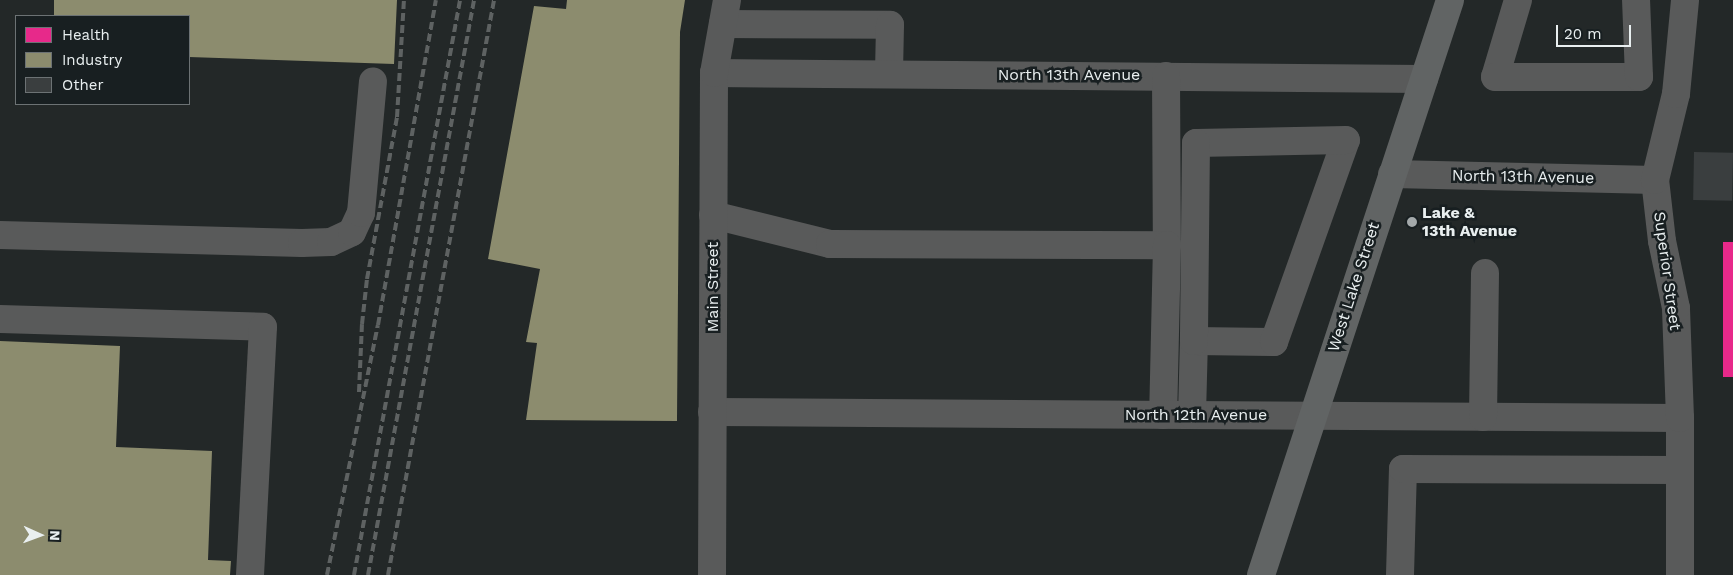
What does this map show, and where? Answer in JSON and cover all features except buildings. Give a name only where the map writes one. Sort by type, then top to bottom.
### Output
[{"type":"main road","name":"West Lake Street","points":[[1261,575],[1450,0]]},
{"type":"street","points":[[1518,0],[1495,77],[1639,77],[1636,0]]},
{"type":"street","name":"Superior Street","points":[[1680,575],[1680,418],[1676,308],[1662,241],[1655,180],[1676,94],[1685,0]]},
{"type":"street","points":[[724,12],[890,25],[889,74]]},
{"type":"street","name":"Main Street","points":[[712,575],[714,73],[724,12]]},
{"type":"street","name":"North 13th Avenue","points":[[714,73],[1424,79]]},
{"type":"street","points":[[1163,415],[1167,245],[1166,76]]},
{"type":"street","points":[[0,235],[302,243],[331,242],[352,232],[361,213],[374,82]]},
{"type":"street","points":[[1192,415],[1196,142],[1346,140],[1274,342],[1194,341]]},
{"type":"street","name":"North 13th Avenue","points":[[1392,174],[1655,180]]},
{"type":"street","points":[[713,215],[830,244],[1167,245]]},
{"type":"street","points":[[1483,417],[1485,273]]},
{"type":"street","points":[[0,319],[263,327],[250,575]]},
{"type":"street","name":"North 12th Avenue","points":[[712,412],[1680,418]]},
{"type":"street","points":[[1400,575],[1403,469],[1680,470]]},
{"type":"railway","points":[[359,392],[362,324],[367,279],[397,117],[404,0]]},
{"type":"railway","points":[[327,575],[378,325],[436,0]]},
{"type":"railway","points":[[354,575],[460,0]]},
{"type":"railway","points":[[368,575],[474,0]]},
{"type":"railway","points":[[388,575],[494,0]]},
{"type":"place","name":"Lake & 13th Avenue","points":[[1412,222]]}]
